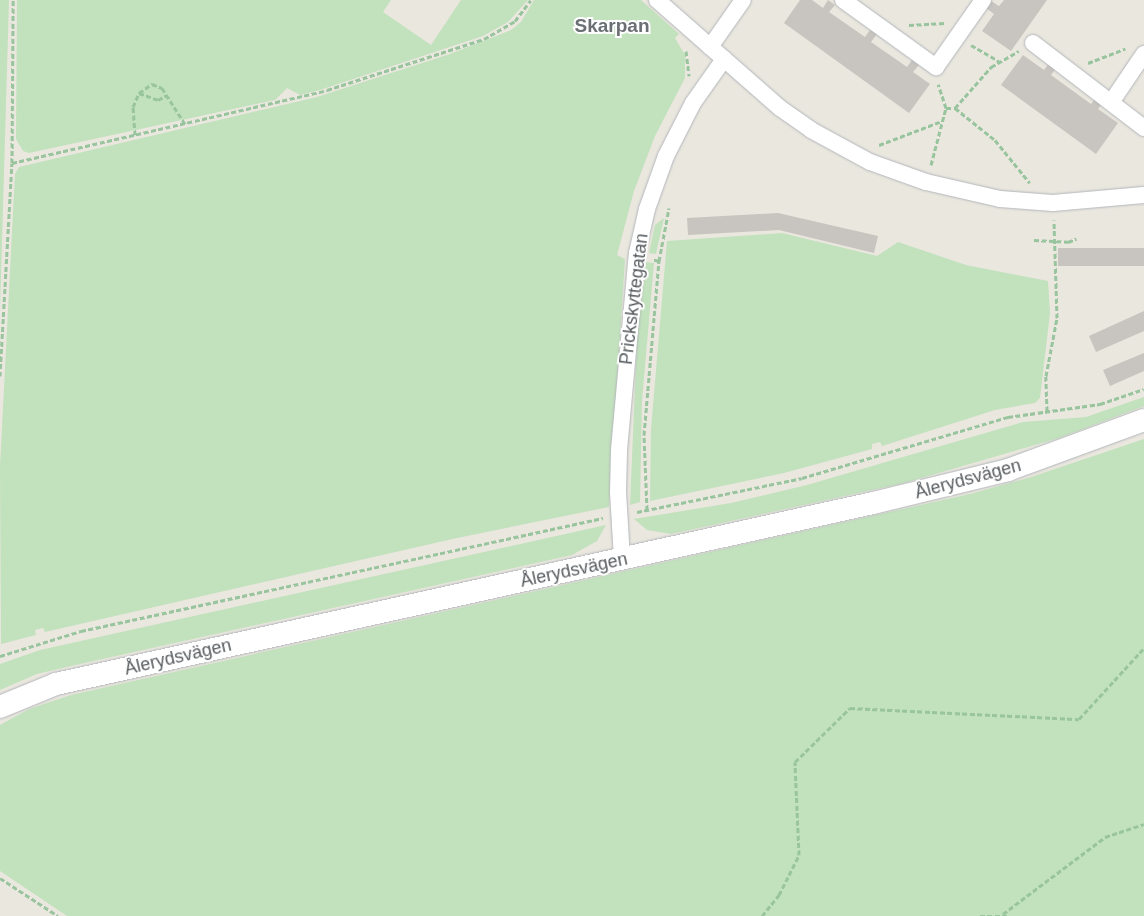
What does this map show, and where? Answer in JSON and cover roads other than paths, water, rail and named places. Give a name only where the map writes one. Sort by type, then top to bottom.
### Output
[{"type":"main road","name":"Ålerydsvägen","points":[[0,707],[56,684],[622,559],[1008,470],[1144,420]]},
{"type":"street","points":[[657,0],[780,108],[811,130],[870,162],[926,182],[1000,198],[1053,203],[1144,194]]},
{"type":"street","points":[[710,47],[744,0]]},
{"type":"street","points":[[843,0],[936,67],[983,0]]},
{"type":"street","points":[[1033,43],[1112,101],[1144,128]]},
{"type":"street","points":[[1112,101],[1139,50]]},
{"type":"street","name":"Prickskyttegatan","points":[[622,559],[619,515],[619,450],[632,294],[647,209],[666,156],[693,103],[724,59]]},
{"type":"district","name":"Skarpan","points":[[612,26]]}]
